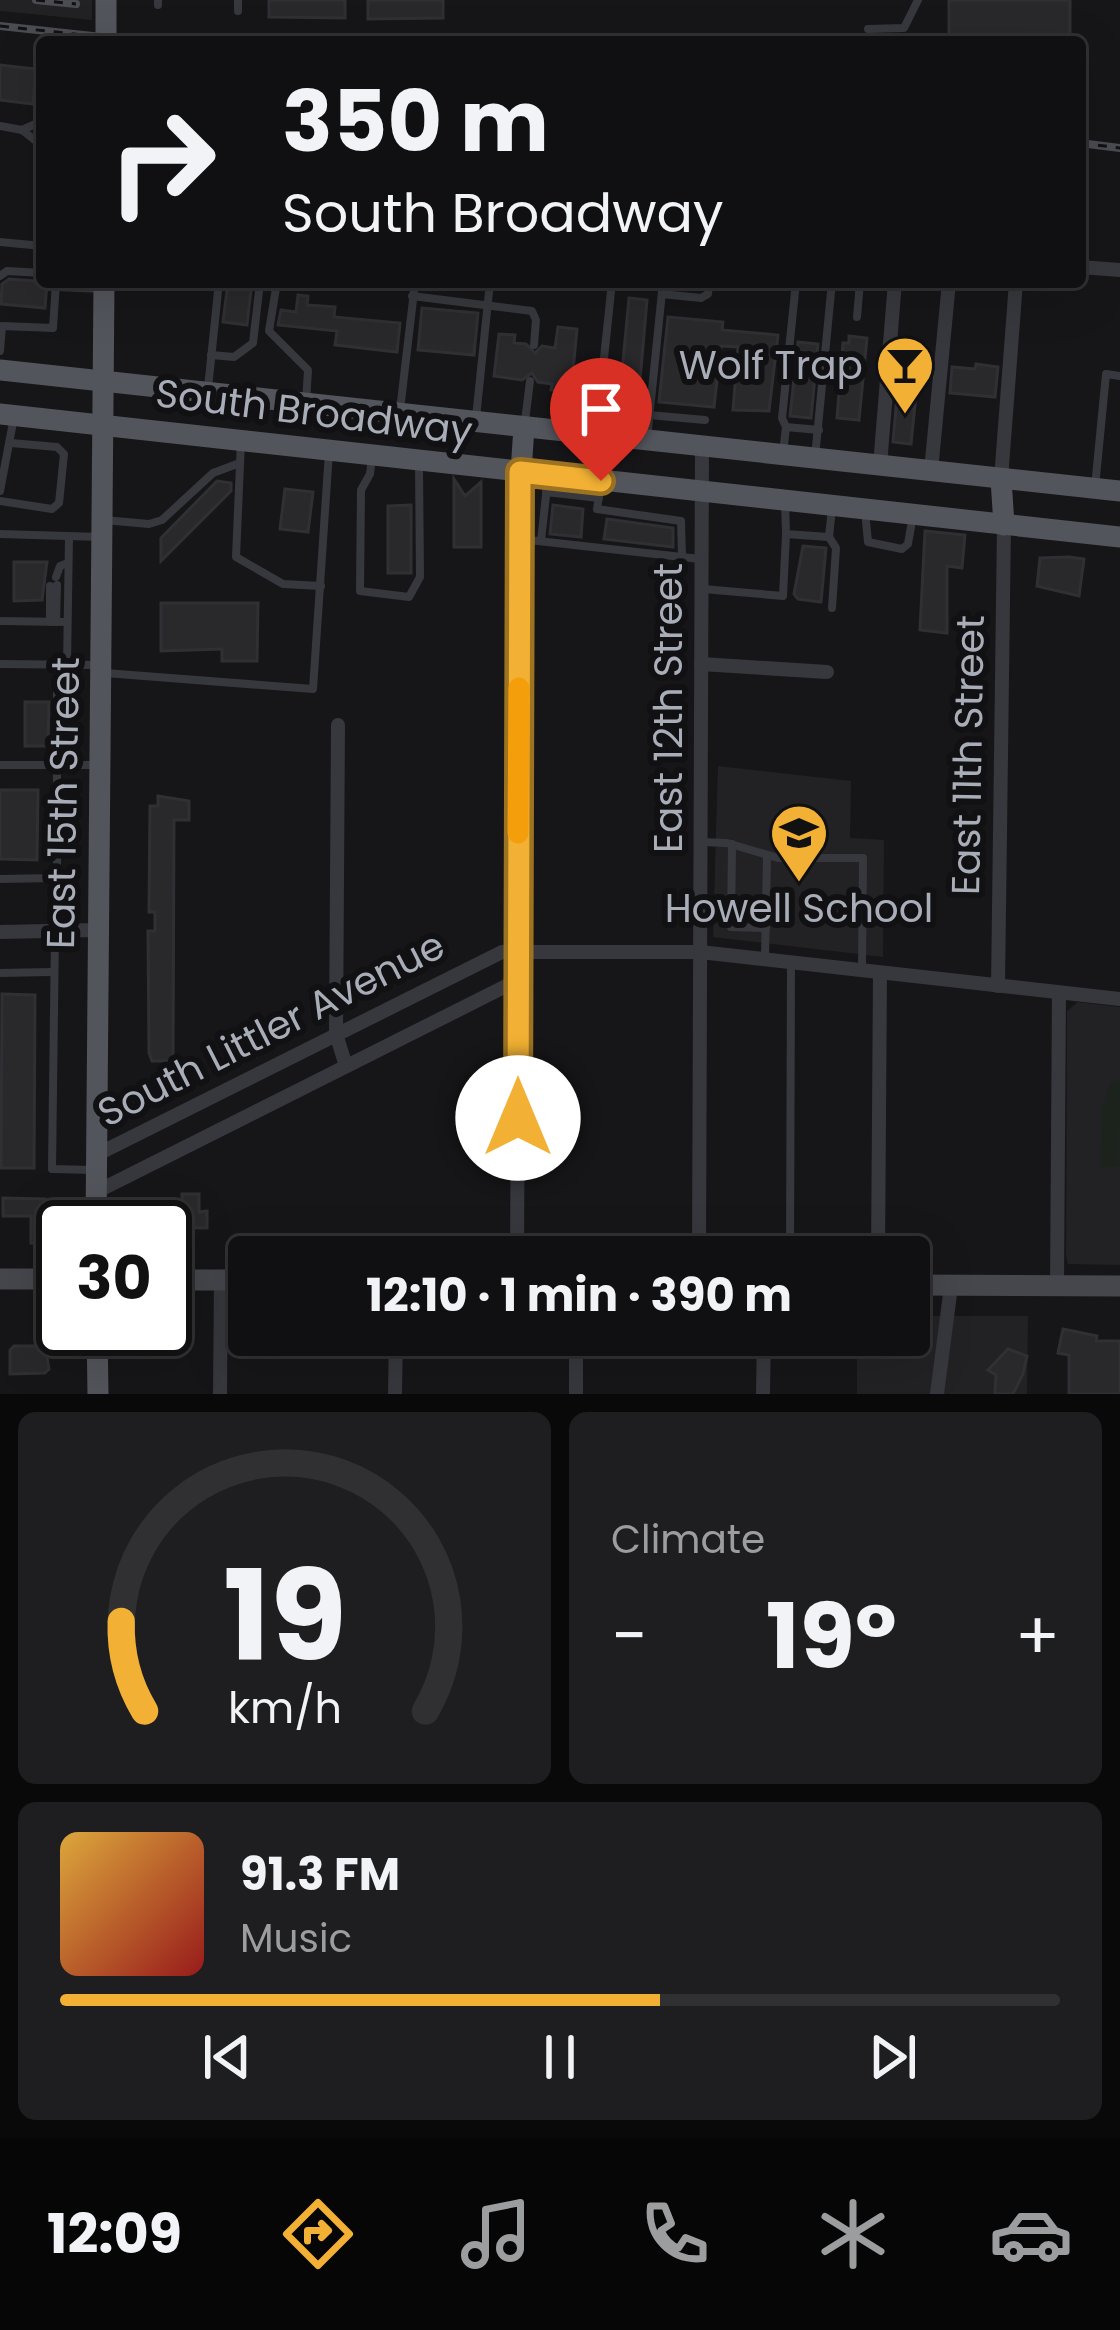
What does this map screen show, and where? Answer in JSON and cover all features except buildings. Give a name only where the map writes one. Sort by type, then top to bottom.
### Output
[{"type":"main road","points":[[106,0],[106,36]]},
{"type":"main road","name":"East 15th Street","points":[[97,1200],[104,288]]},
{"type":"main road","name":"South Broadway","points":[[0,370],[1120,491]]},
{"type":"main road","name":"South Broadway","points":[[7,415],[520,472],[547,484],[702,492],[1120,537]]},
{"type":"main road","points":[[520,472],[524,427]]},
{"type":"main road","points":[[1000,479],[1004,525]]},
{"type":"main road","points":[[0,1279],[36,1279]]},
{"type":"main road","points":[[192,1280],[228,1280]]},
{"type":"main road","points":[[930,1286],[1120,1286]]},
{"type":"main road","points":[[98,1356],[98,1394]]},
{"type":"street","points":[[1086,267],[1120,270]]},
{"type":"street","points":[[880,465],[895,288]]},
{"type":"street","points":[[931,471],[949,288]]},
{"type":"street","points":[[1000,479],[1016,288]]},
{"type":"street","name":"East 12th Street","points":[[699,1236],[702,446]]},
{"type":"street","points":[[517,1236],[520,472]]},
{"type":"street","name":"East 11th Street","points":[[998,986],[1004,525]]},
{"type":"street","points":[[701,664],[827,672]]},
{"type":"street","points":[[338,725],[336,1034],[346,1066]]},
{"type":"street","points":[[0,932],[97,931]]},
{"type":"street","name":"South Littler Avenue","points":[[96,1172],[336,1034],[492,954],[700,952],[1120,1000]]},
{"type":"street","points":[[878,1236],[880,973]]},
{"type":"street","name":"South Littler Avenue","points":[[96,1172],[346,1066],[518,980]]},
{"type":"street","points":[[1057,1286],[1059,993]]},
{"type":"street","points":[[220,1394],[221,1280]]},
{"type":"street","points":[[937,1394],[951,1286]]},
{"type":"street","points":[[395,1394],[396,1356]]},
{"type":"street","points":[[576,1356],[576,1394]]},
{"type":"street","points":[[763,1394],[764,1356]]},
{"type":"lane","points":[[868,29],[904,28],[918,0]]},
{"type":"lane","points":[[22,130],[36,124]]},
{"type":"lane","points":[[0,126],[22,130],[36,141]]},
{"type":"lane","points":[[0,242],[36,245]]},
{"type":"lane","points":[[0,276],[7,271],[36,273]]},
{"type":"lane","points":[[0,352],[1,324],[53,328],[57,288]]},
{"type":"lane","points":[[208,392],[218,288]]},
{"type":"lane","points":[[211,355],[234,357],[253,343],[259,288]]},
{"type":"lane","points":[[277,288],[269,331],[308,370],[306,403]]},
{"type":"lane","points":[[399,414],[411,288]]},
{"type":"lane","points":[[476,421],[489,288]]},
{"type":"lane","points":[[596,435],[610,288]]},
{"type":"lane","points":[[646,440],[662,288]]},
{"type":"lane","points":[[662,294],[700,298],[708,288]]},
{"type":"lane","points":[[783,455],[786,427],[782,418],[795,288]]},
{"type":"lane","points":[[815,458],[831,288]]},
{"type":"lane","points":[[857,317],[859,288]]},
{"type":"lane","points":[[412,296],[532,311],[534,345]]},
{"type":"lane","points":[[1095,488],[1106,374],[1120,376]]},
{"type":"lane","points":[[524,427],[530,381]]},
{"type":"lane","points":[[0,491],[4,455],[11,442],[7,415]]},
{"type":"lane","points":[[649,415],[705,420]]},
{"type":"lane","points":[[786,427],[819,430]]},
{"type":"lane","points":[[241,440],[236,557],[283,584],[321,586]]},
{"type":"lane","points":[[0,501],[52,509],[59,503],[64,454],[57,447],[11,442]]},
{"type":"lane","points":[[0,664],[62,665],[313,688],[329,450]]},
{"type":"lane","points":[[372,455],[370,474],[361,490],[360,591],[398,598],[409,597],[420,577],[419,460]]},
{"type":"lane","points":[[0,534],[69,537],[149,524],[162,520],[214,473],[237,464]]},
{"type":"lane","points":[[541,541],[547,484]]},
{"type":"lane","points":[[600,489],[597,509],[681,521],[682,557]]},
{"type":"lane","points":[[702,589],[783,596],[786,501]]},
{"type":"lane","points":[[832,506],[829,537],[836,548],[832,608]]},
{"type":"lane","points":[[865,510],[868,542],[888,548],[902,549],[908,544],[914,515]]},
{"type":"lane","points":[[786,534],[829,537]]},
{"type":"lane","points":[[58,622],[69,537]]},
{"type":"lane","points":[[520,539],[702,560]]},
{"type":"lane","points":[[64,565],[53,581],[62,665],[51,972],[52,1169],[96,1172]]},
{"type":"lane","points":[[0,621],[58,622]]},
{"type":"lane","points":[[0,766],[99,765]]},
{"type":"lane","points":[[700,842],[732,844],[767,856],[863,858],[862,970]]},
{"type":"lane","points":[[732,844],[731,927],[766,928]]},
{"type":"lane","points":[[765,958],[767,856]]},
{"type":"lane","points":[[0,879],[57,878]]},
{"type":"lane","points":[[790,1236],[791,961]]},
{"type":"lane","points":[[0,973],[51,972]]},
{"type":"shaded area","points":[[0,0],[92,0],[92,20],[0,11]]},
{"type":"shaded area","name":"Howell School","points":[[718,766],[851,781],[850,838],[884,840],[883,957],[713,937]]},
{"type":"shaded area","points":[[1078,1002],[1120,1007],[1120,1265],[1068,1264],[1066,1256],[1067,1011]]},
{"type":"shaded area","points":[[1110,1082],[1120,1083],[1119,1167],[1100,1167],[1102,1109]]},
{"type":"shaded area","points":[[930,1316],[1028,1316],[1027,1394],[857,1394],[857,1356],[930,1356]]},
{"type":"railway","points":[[36,0],[76,4]]},
{"type":"railway","points":[[0,26],[92,36]]},
{"type":"railway","points":[[1086,144],[1120,148]]},
{"type":"slow traffic","points":[[518,833],[519,688]]},
{"type":"place","name":"Wolf Trap","points":[[905,416]]},
{"type":"place","name":"Howell School","points":[[799,884]]},
{"type":"route","points":[[518,1118],[520,472],[601,481]]}]
